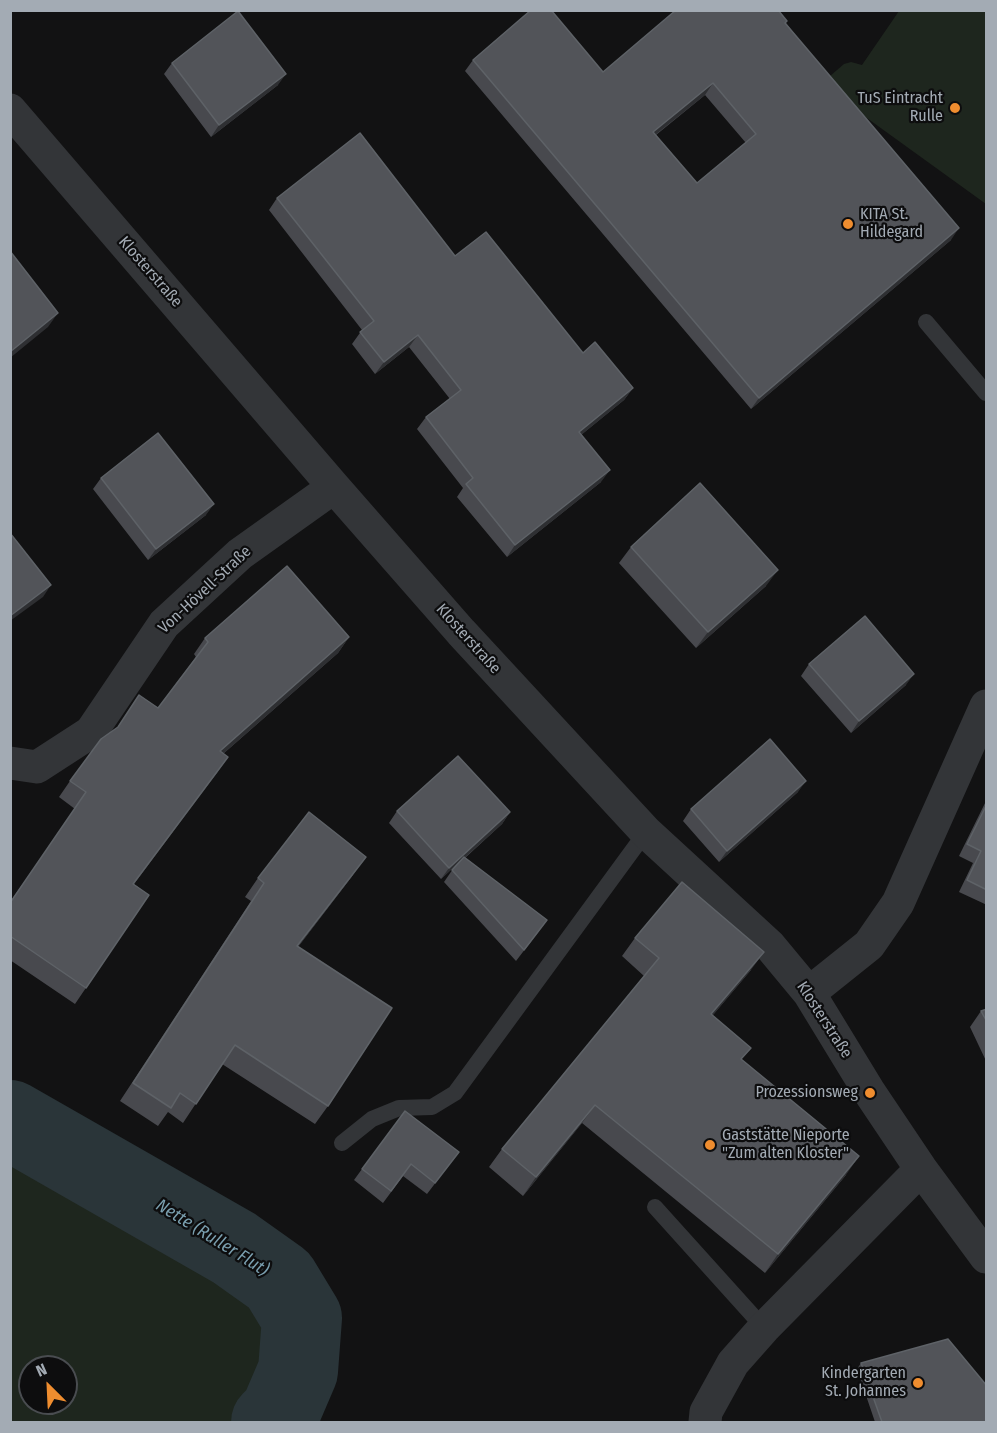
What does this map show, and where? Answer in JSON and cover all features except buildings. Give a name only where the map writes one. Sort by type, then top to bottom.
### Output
[{"type":"street","name":"Klosterstraße","points":[[10,110],[461,632],[646,832],[770,946],[809,993],[870,1093],[921,1169],[987,1257]]},
{"type":"street","name":"Von-Hövell-Straße","points":[[10,763],[37,766],[91,732],[164,624],[240,554],[334,487]]},
{"type":"street","points":[[809,993],[869,945],[898,903],[987,706]]},
{"type":"street","points":[[705,1422],[706,1412],[734,1363],[764,1328],[921,1169]]},
{"type":"lane","points":[[926,322],[987,393]]},
{"type":"lane","points":[[342,1143],[372,1119],[399,1108],[432,1107],[455,1093],[646,832]]},
{"type":"lane","points":[[655,1207],[764,1328]]},
{"type":"shaded area","points":[[899,11],[986,11],[986,204],[835,95],[830,76],[844,64],[851,62],[862,65]]},
{"type":"shaded area","points":[[11,1120],[234,1248],[279,1280],[302,1318],[298,1371],[280,1413],[271,1422],[11,1422]]},
{"type":"waterway","name":"Nette (Ruller Flut)","points":[[10,1120],[234,1248],[279,1280],[302,1318],[298,1371],[280,1413],[271,1422]]},
{"type":"place","name":"TuS Eintracht Rulle","points":[[955,108]]},
{"type":"place","name":"KITA St. Hildegard","points":[[848,224]]},
{"type":"place","name":"Prozessionsweg","points":[[870,1093]]},
{"type":"place","name":"Gaststätte Nieporte \"Zum alten Kloster\"","points":[[710,1145]]},
{"type":"place","name":"Kindergarten St. Johannes","points":[[918,1383]]}]
